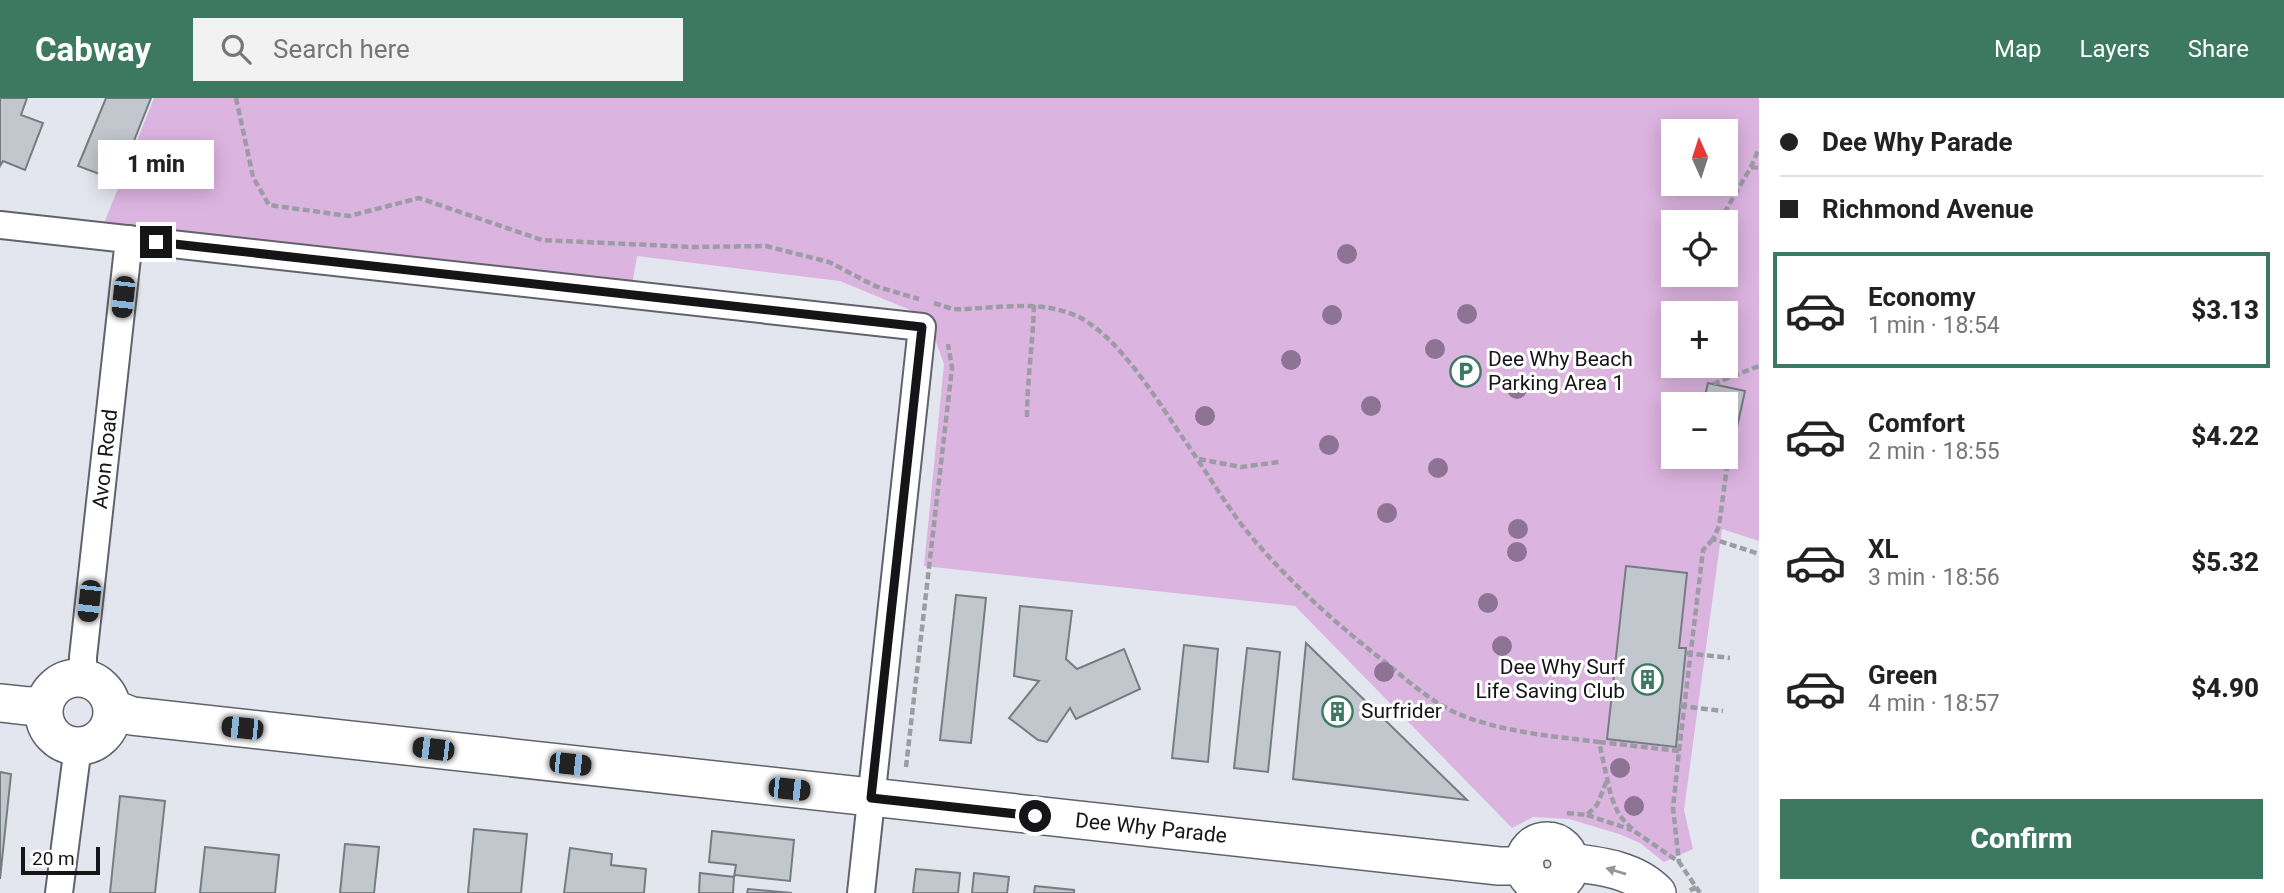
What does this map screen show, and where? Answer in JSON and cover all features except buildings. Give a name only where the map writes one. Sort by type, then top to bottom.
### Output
[{"type":"main road","points":[[83,679],[94,682],[103,689],[112,708],[111,720],[107,730],[89,744],[78,746],[61,742],[49,730],[45,721],[45,704],[48,695],[64,681],[83,679]]},
{"type":"main road","points":[[0,703],[28,706],[45,704]]},
{"type":"main road","name":"Dee Why Parade","points":[[112,708],[132,716],[1499,866],[1525,866],[1526,873],[1535,883],[1549,886],[1562,881],[1570,862],[1620,871],[1640,878],[1657,893]]},
{"type":"street","points":[[0,225],[935,324],[871,798],[861,893]]},
{"type":"street","name":"Avon Road","points":[[83,679],[83,657],[129,239]]},
{"type":"street","points":[[59,893],[78,746]]},
{"type":"path","points":[[1726,210],[1759,148]]},
{"type":"path","points":[[1751,167],[1759,169]]},
{"type":"path","points":[[906,767],[952,368],[935,324],[930,302]]},
{"type":"path","points":[[1027,417],[1027,383],[1032,352],[1034,305]]},
{"type":"path","points":[[1713,384],[1759,366]]},
{"type":"path","points":[[1198,459],[1241,467],[1279,462]]},
{"type":"path","points":[[1679,862],[1673,808],[1688,653],[1703,550],[1713,540],[1719,526],[1727,469]]},
{"type":"path","points":[[1713,540],[1759,554]]},
{"type":"path","points":[[1688,653],[1730,659]]},
{"type":"path","points":[[1682,706],[1723,711]]},
{"type":"path","points":[[1556,736],[1679,751]]},
{"type":"path","points":[[1599,742],[1611,796],[1619,815],[1634,831],[1679,862],[1700,893]]},
{"type":"path","points":[[1587,815],[1597,806],[1607,779]]},
{"type":"path","points":[[1567,813],[1587,815],[1634,831]]},
{"type":"path","points":[[1686,893],[1696,887]]},
{"type":"shaded area","points":[[154,98],[1759,98],[1759,541],[1722,529],[1684,810],[1693,849],[1664,862],[1640,843],[1569,819],[1533,817],[1512,828],[1295,606],[924,566],[944,364],[927,317],[840,281],[637,256],[630,297],[99,236]]},
{"type":"place","name":"Dee Why Beach Parking Area 1","points":[[1465,371]]},
{"type":"place","name":"Dee Why Surf Life Saving Club","points":[[1648,679]]},
{"type":"place","name":"Surfrider","points":[[1338,711]]},
{"type":"route","points":[[156,242],[922,327],[871,798],[1035,816]]}]
